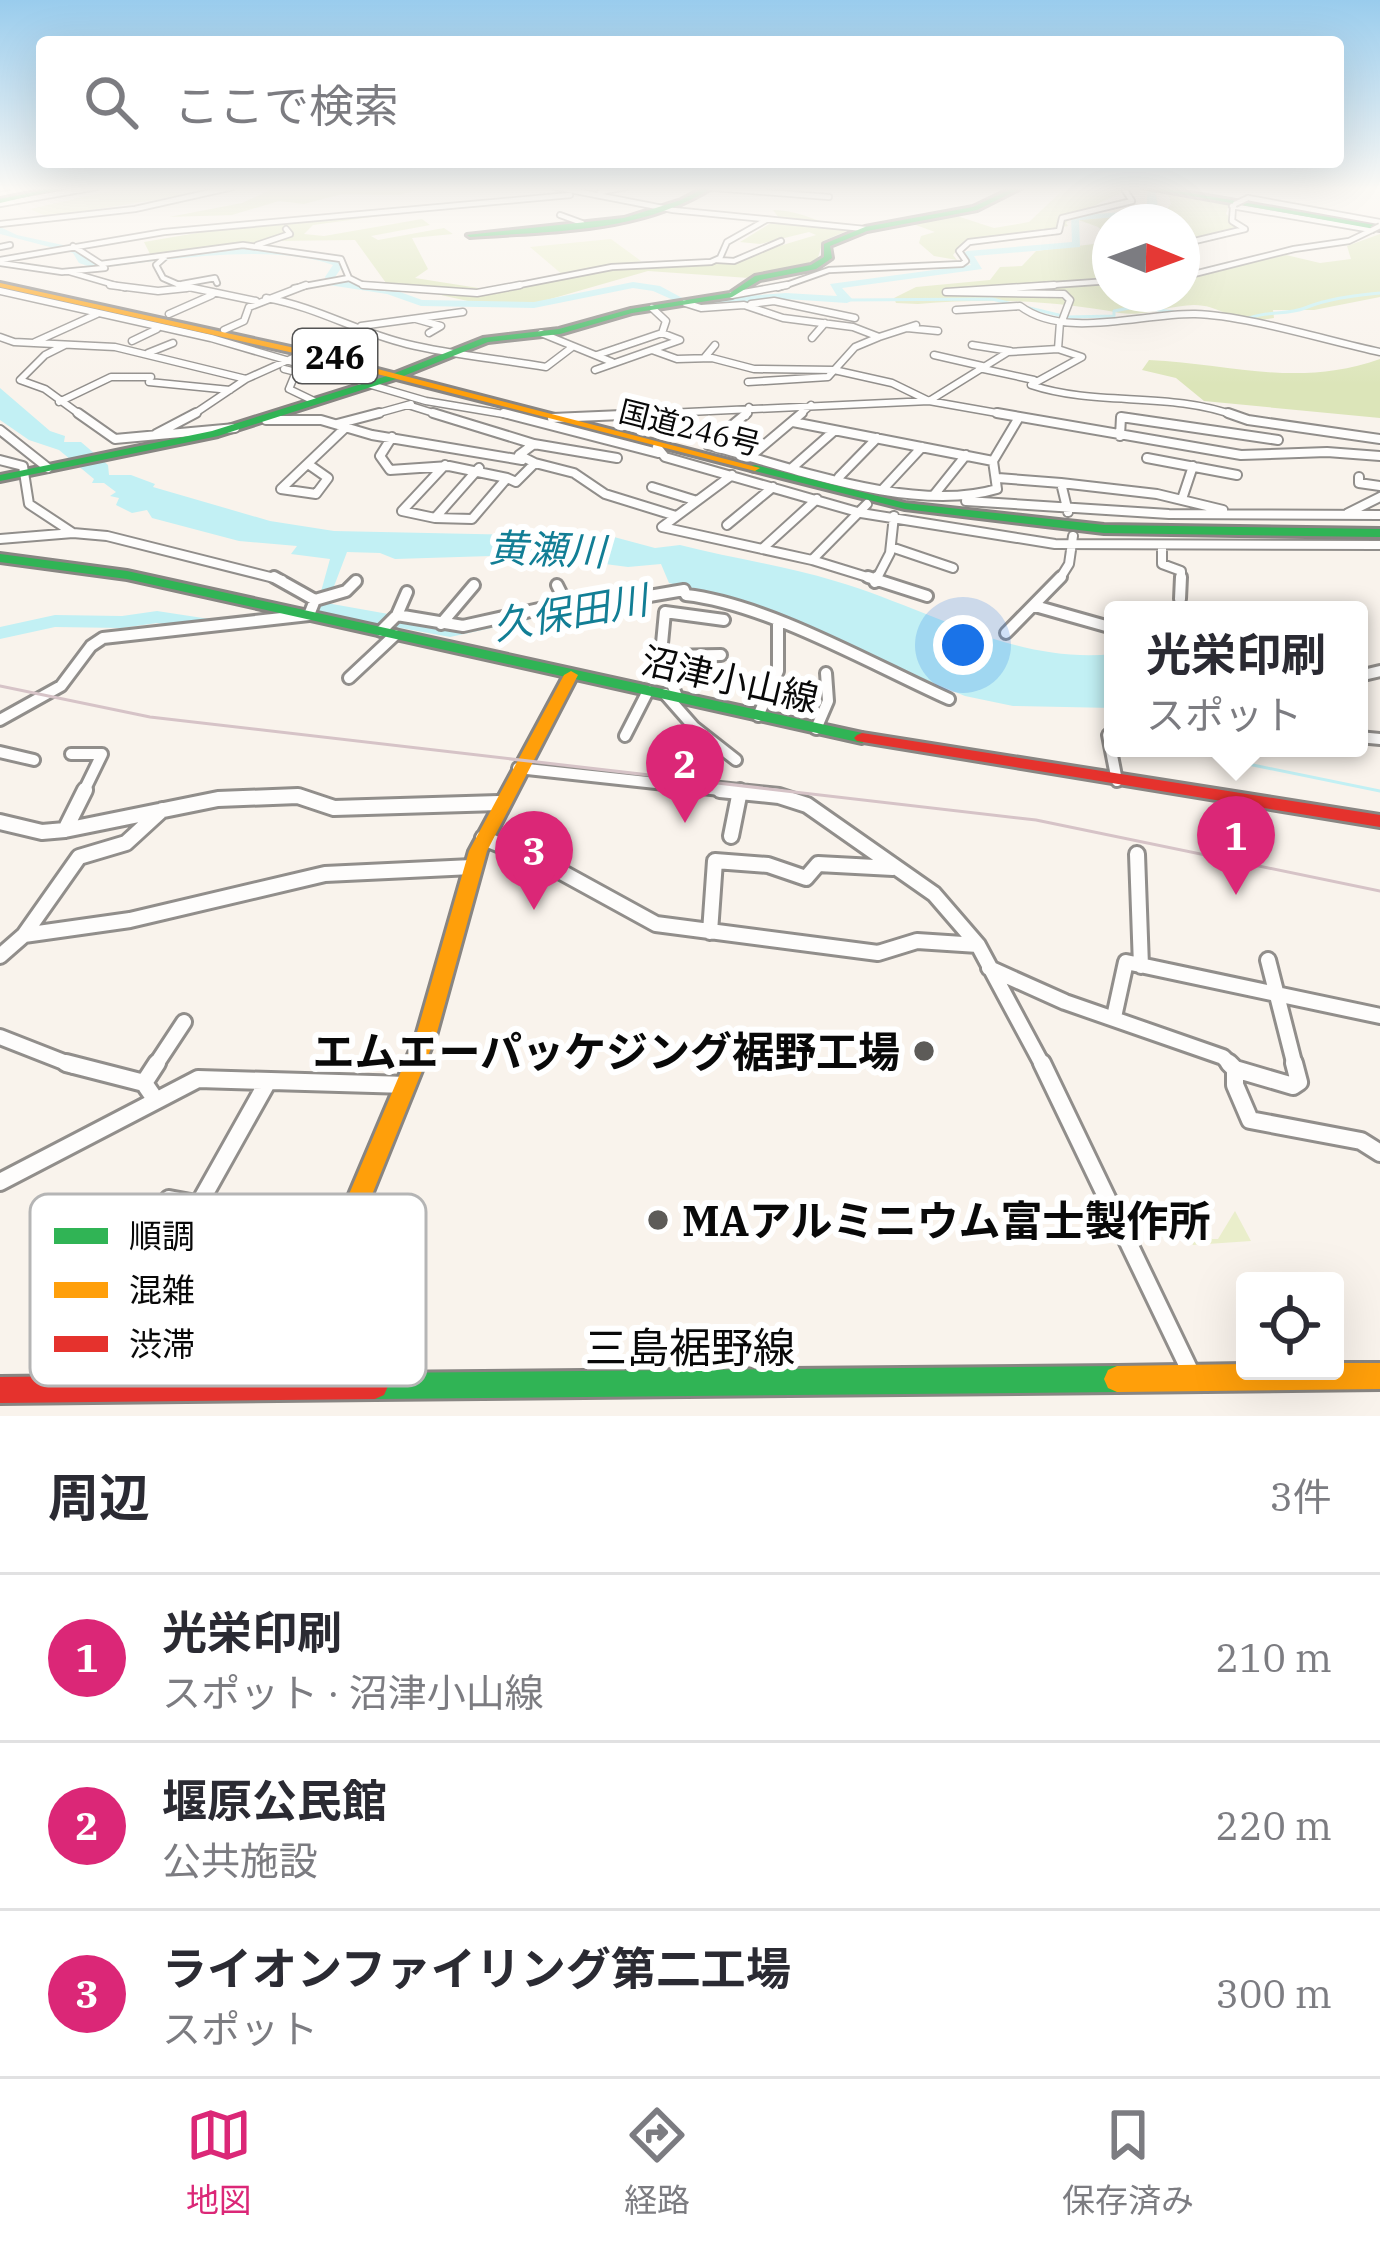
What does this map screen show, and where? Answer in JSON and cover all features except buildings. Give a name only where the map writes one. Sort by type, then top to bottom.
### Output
[{"type":"main road","points":[[0,478],[126,453],[156,440],[271,424],[314,401],[486,340],[732,295],[758,278],[820,265],[827,253]]},
{"type":"main road","name":"国道246号","points":[[0,286],[224,330],[833,485],[1101,522],[1280,529]]},
{"type":"main road","name":"国道246号","points":[[0,286],[398,375]]},
{"type":"main road","name":"国道246号","points":[[557,417],[658,450],[899,512],[1104,529],[1380,530]]},
{"type":"main road","points":[[964,504],[1141,519],[1380,530]]},
{"type":"main road","points":[[899,512],[1097,535],[1380,530]]},
{"type":"main road","name":"沼津小山線","points":[[0,558],[127,575],[276,610],[314,605],[571,674],[910,749],[1380,821]]},
{"type":"main road","points":[[361,1194],[426,1036],[472,867],[499,802],[571,674]]},
{"type":"main road","name":"三島裾野線","points":[[426,1385],[1380,1376]]},
{"type":"main road","name":"三島裾野線","points":[[0,1390],[292,1386]]},
{"type":"street","points":[[83,253],[101,264],[162,260]]},
{"type":"street","points":[[62,272],[207,253]]},
{"type":"street","points":[[301,253],[341,259],[349,278]]},
{"type":"street","points":[[717,260],[721,253]]},
{"type":"street","points":[[224,330],[244,321],[245,310],[302,283],[349,278],[372,287],[477,293],[612,267],[734,261],[753,253]]},
{"type":"street","points":[[732,295],[769,291],[829,270],[962,264],[966,261],[961,253]]},
{"type":"street","points":[[1200,274],[1286,253]]},
{"type":"street","points":[[162,260],[163,278],[183,286],[311,307],[332,314],[338,322],[452,352],[546,367],[571,348]]},
{"type":"street","points":[[0,261],[162,293],[214,278],[217,283]]},
{"type":"street","points":[[1058,349],[1061,321],[1070,300],[1064,294],[946,292],[1092,282]]},
{"type":"street","points":[[0,286],[201,336]]},
{"type":"street","points":[[169,314],[215,294]]},
{"type":"street","points":[[685,303],[701,308],[774,301],[855,318]]},
{"type":"street","points":[[812,338],[854,303]]},
{"type":"street","points":[[748,306],[783,318],[830,323],[879,337]]},
{"type":"street","points":[[956,310],[1020,306],[1033,315],[1061,321],[1199,314],[1380,352]]},
{"type":"street","points":[[652,308],[666,321],[662,333]]},
{"type":"street","points":[[33,343],[93,312],[201,336],[279,365],[296,372],[289,389],[314,401]]},
{"type":"street","points":[[401,322],[424,313],[463,312]]},
{"type":"street","points":[[358,326],[422,320],[441,326],[429,333]]},
{"type":"street","points":[[748,382],[821,379],[855,347],[916,325]]},
{"type":"street","points":[[904,327],[938,331]]},
{"type":"street","points":[[132,341],[158,329]]},
{"type":"street","points":[[541,333],[615,363]]},
{"type":"street","points":[[594,356],[662,333],[680,340],[595,370]]},
{"type":"street","points":[[0,337],[147,354],[246,379]]},
{"type":"street","points":[[147,354],[172,343]]},
{"type":"street","points":[[65,345],[45,355],[20,380],[45,389],[115,439],[156,440],[246,379],[304,353]]},
{"type":"street","points":[[705,357],[716,345]]},
{"type":"street","points":[[934,355],[1034,380],[1048,378],[1082,357],[1058,349],[1012,352],[972,345]]},
{"type":"street","points":[[652,350],[683,360],[705,357],[754,369],[834,370],[892,383],[929,400],[1018,419],[1241,455],[1380,456]]},
{"type":"street","points":[[557,417],[929,400],[1012,352]]},
{"type":"street","points":[[279,365],[658,450],[817,500],[1074,541],[1162,546],[1380,530]]},
{"type":"street","points":[[59,402],[111,377],[231,390]]},
{"type":"street","points":[[1034,380],[1031,385],[1067,397],[1210,406],[1274,425],[1380,439]]},
{"type":"street","points":[[308,464],[328,478],[316,494],[281,489],[341,426],[426,400]]},
{"type":"street","points":[[408,405],[534,444],[617,458]]},
{"type":"street","points":[[751,456],[811,405]]},
{"type":"street","points":[[749,407],[745,417],[708,446],[964,504],[1068,511],[1345,515],[1380,530]]},
{"type":"street","points":[[1120,436],[1121,417],[1278,440]]},
{"type":"street","points":[[271,424],[312,418],[564,469],[601,486],[605,494],[676,516]]},
{"type":"street","points":[[964,504],[991,494],[998,478],[993,461],[1018,419]]},
{"type":"street","points":[[793,422],[993,461]]},
{"type":"street","points":[[1274,425],[1278,440],[1292,454]]},
{"type":"street","points":[[0,430],[51,468]]},
{"type":"street","points":[[794,467],[834,430]]},
{"type":"street","points":[[392,437],[380,456],[390,470],[446,464],[479,468],[516,482],[535,463]]},
{"type":"street","points":[[839,477],[877,438]]},
{"type":"street","points":[[522,460],[519,454],[534,444]]},
{"type":"street","points":[[884,488],[922,447]]},
{"type":"street","points":[[934,495],[966,455]]},
{"type":"street","points":[[1147,458],[1237,475]]},
{"type":"street","points":[[0,460],[23,466],[32,508],[74,533]]},
{"type":"street","points":[[446,464],[402,511],[472,519],[507,478]]},
{"type":"street","points":[[1182,499],[1193,466]]},
{"type":"street","points":[[435,518],[479,468]]},
{"type":"street","points":[[731,475],[662,527],[812,560],[927,596]]},
{"type":"street","points":[[1359,477],[1359,483],[1380,486]]},
{"type":"street","points":[[998,478],[1182,499],[1233,514]]},
{"type":"street","points":[[1061,483],[1068,511]]},
{"type":"street","points":[[652,487],[697,500]]},
{"type":"street","points":[[727,525],[773,487]]},
{"type":"street","points":[[1345,515],[1380,497]]},
{"type":"street","points":[[762,549],[817,500]]},
{"type":"street","points":[[812,560],[864,508]]},
{"type":"street","points":[[875,582],[891,547],[899,512]]},
{"type":"street","points":[[0,539],[74,533],[155,545],[271,576],[292,584],[314,605]]},
{"type":"street","points":[[1006,633],[1060,578],[1074,541]]},
{"type":"street","points":[[1162,546],[1162,564],[1181,571],[1180,599]]},
{"type":"street","points":[[891,547],[953,568]]},
{"type":"street","points":[[0,720],[61,686],[91,646],[103,638],[267,624],[346,591],[356,581]]},
{"type":"street","points":[[441,624],[474,585]]},
{"type":"street","points":[[557,585],[566,603]]},
{"type":"street","points":[[349,678],[392,625],[407,592]]},
{"type":"street","points":[[392,625],[480,624],[566,603],[685,592],[714,598],[949,698]]},
{"type":"street","points":[[1035,605],[1104,625]]},
{"type":"street","points":[[267,624],[276,610]]},
{"type":"street","points":[[724,620],[665,612],[663,694],[694,728],[736,760]]},
{"type":"street","points":[[758,716],[778,671],[778,624]]},
{"type":"street","points":[[662,656],[721,655]]},
{"type":"street","points":[[816,729],[829,700],[826,673]]},
{"type":"street","points":[[625,736],[663,694]]},
{"type":"street","points":[[0,752],[34,760]]},
{"type":"street","points":[[65,830],[102,754],[71,754]]},
{"type":"street","points":[[1112,757],[1117,781]]},
{"type":"street","points":[[518,768],[740,791],[807,805],[934,894],[978,945],[1071,1117],[1193,1377]]},
{"type":"street","points":[[731,836],[740,791]]},
{"type":"street","points":[[0,822],[42,832],[65,830],[218,799],[298,796],[334,808],[499,802]]},
{"type":"street","points":[[80,857],[115,851],[147,829],[162,810]]},
{"type":"street","points":[[0,956],[24,934],[80,857],[83,827]]},
{"type":"street","points":[[484,838],[542,862],[640,918],[710,932],[878,953],[917,941],[978,945]]},
{"type":"street","points":[[1137,854],[1141,965]]},
{"type":"street","points":[[710,932],[715,861],[768,865],[806,878],[818,864],[896,868]]},
{"type":"street","points":[[24,934],[75,933],[312,877],[421,866],[472,867]]},
{"type":"street","points":[[989,968],[1065,1002],[1222,1058],[1235,1070],[1293,1086],[1299,1082],[1268,960]]},
{"type":"street","points":[[1114,1017],[1126,962],[1380,1016]]},
{"type":"street","points":[[145,1083],[184,1022]]},
{"type":"street","points":[[0,1036],[87,1071],[145,1083],[155,1099]]},
{"type":"street","points":[[1235,1070],[1235,1085],[1250,1120],[1361,1141],[1380,1154]]},
{"type":"street","points":[[0,1181],[198,1079],[407,1085]]},
{"type":"street","points":[[205,1194],[268,1081]]},
{"type":"green space","points":[[150,253],[187,253],[152,258]]},
{"type":"green space","points":[[364,253],[420,253],[428,269],[415,278],[491,290],[652,264],[720,264],[756,253],[819,253],[816,264],[749,278],[648,271],[533,304],[468,301],[386,283]]},
{"type":"green space","points":[[537,253],[630,253],[641,261],[564,276]]},
{"type":"green space","points":[[931,253],[955,253],[957,260],[934,256]]},
{"type":"green space","points":[[1034,253],[1092,253],[1092,309],[995,301],[896,303],[894,298],[916,287],[990,280],[1000,267],[1022,266]]},
{"type":"green space","points":[[1349,253],[1380,253],[1380,297],[1314,310],[1273,310],[1274,318],[1260,320],[1200,306],[1200,273],[1286,255],[1320,263],[1351,259]]},
{"type":"green space","points":[[1380,359],[1380,418],[1204,401],[1176,378],[1142,370],[1149,360],[1265,372],[1321,372]]},
{"type":"green space","points":[[1177,1203],[1187,1204],[1212,1239],[1218,1239],[1235,1211],[1251,1241],[1193,1245],[1173,1209]]},
{"type":"water","name":"黄瀬川","points":[[0,388],[50,431],[65,436],[64,442],[81,442],[108,465],[109,475],[131,475],[155,484],[153,487],[270,521],[334,531],[614,537],[655,548],[680,545],[797,571],[1006,642],[1040,651],[1104,654],[1104,708],[1013,706],[965,696],[719,596],[669,583],[661,564],[628,567],[567,559],[533,566],[491,556],[395,559],[380,553],[347,552],[325,610],[317,606],[330,559],[291,554],[297,546],[239,541],[152,518],[147,510],[132,513],[116,505],[119,498],[110,496],[116,492],[104,483],[92,483],[94,479],[59,450],[29,440],[0,420]]},
{"type":"waterway","points":[[78,253],[94,265],[207,253]]},
{"type":"waterway","points":[[259,253],[319,257],[339,264],[330,277],[333,283],[389,291],[421,303],[534,305],[633,285],[656,288],[680,300]]},
{"type":"waterway","points":[[693,303],[786,296],[847,300],[834,286],[978,267],[967,254],[978,253]]},
{"type":"waterway","points":[[1249,318],[1380,293]]},
{"type":"waterway","points":[[847,300],[992,299],[1067,317],[1114,316],[1114,312]]},
{"type":"waterway","name":"久保田川","points":[[321,608],[450,631],[522,616]]},
{"type":"waterway","name":"久保田川","points":[[0,633],[55,621],[122,622],[157,617],[216,626]]},
{"type":"waterway","points":[[1232,757],[1380,791]]},
{"type":"railway","points":[[0,686],[150,717],[1036,820],[1380,891]]},
{"type":"traffic: fast","points":[[0,478],[214,434],[393,377],[486,340],[560,331],[631,311],[732,295],[758,278],[813,267],[828,258],[827,253]]},
{"type":"traffic: fast","points":[[755,468],[905,506],[1104,529],[1380,533]]},
{"type":"traffic: fast","points":[[0,558],[127,575],[862,738]]},
{"type":"traffic: fast","points":[[426,1386],[1117,1379]]},
{"type":"traffic: slow","points":[[0,285],[304,353],[755,468]]},
{"type":"traffic: slow","points":[[361,1194],[426,1036],[478,851],[571,675]]},
{"type":"traffic: slow","points":[[1117,1379],[1380,1376]]},
{"type":"traffic: jam","points":[[862,738],[1380,821]]},
{"type":"traffic: jam","points":[[0,1390],[375,1386]]},
{"type":"place","name":"堰原公民館","points":[[685,823]]},
{"type":"place","name":"光栄印刷","points":[[1236,895]]},
{"type":"place","name":"ライオンファイリング第二工場","points":[[534,910]]},
{"type":"place","name":"エムエーパッケジング裾野工場","points":[[924,1051]]},
{"type":"place","name":"MAアルミニウム富士製作所","points":[[658,1220]]}]
